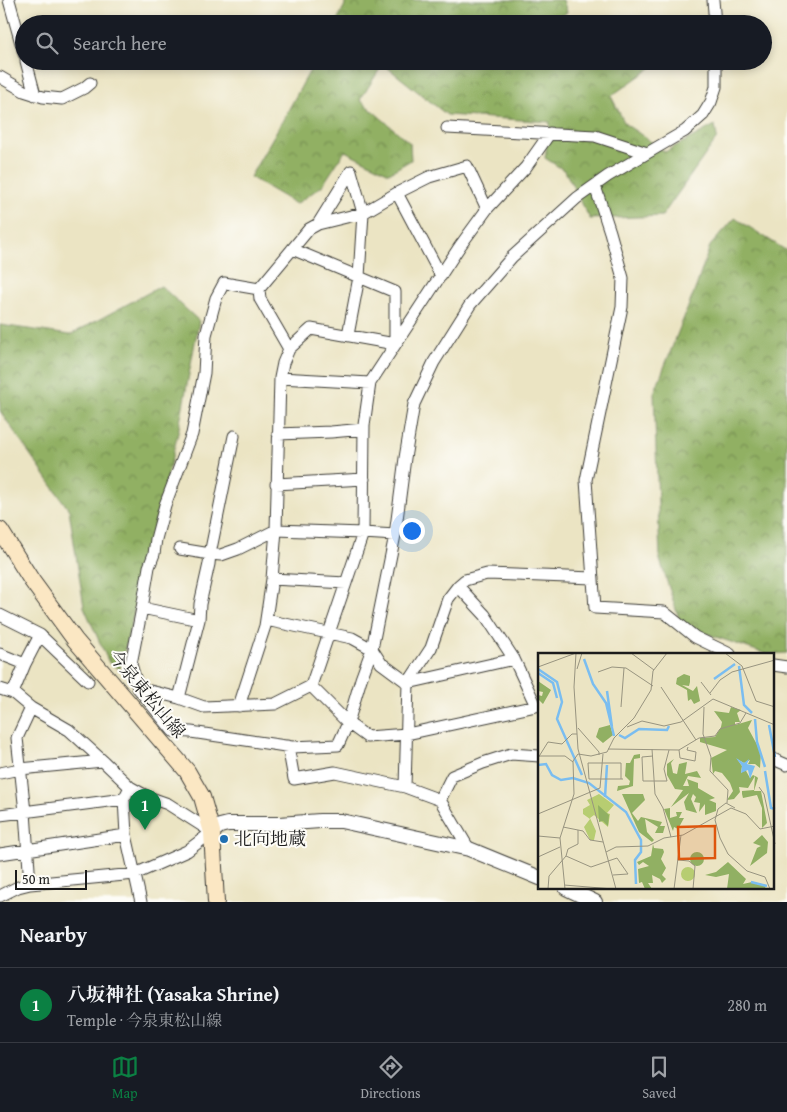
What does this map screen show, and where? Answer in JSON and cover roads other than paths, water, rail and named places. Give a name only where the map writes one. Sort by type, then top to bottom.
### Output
[{"type":"main road","name":"今泉東松山線","points":[[0,530],[32,581],[75,640],[187,771],[202,797],[212,832],[216,902]]},
{"type":"street","points":[[9,0],[15,22]]},
{"type":"street","points":[[713,0],[714,15]]},
{"type":"street","points":[[28,70],[35,95]]},
{"type":"street","points":[[259,288],[224,282],[216,298],[206,335],[204,373],[192,434],[165,504],[154,554],[149,567],[131,664],[138,688],[173,731],[288,746],[338,745],[348,723],[372,649],[395,535],[414,404],[434,362],[470,304],[512,256],[577,198],[608,176],[685,131],[703,115],[711,102],[716,87],[716,70]]},
{"type":"street","points":[[0,77],[24,91],[43,97],[62,98],[84,88],[90,83]]},
{"type":"street","points":[[447,128],[595,136],[647,153]]},
{"type":"street","points":[[138,688],[179,698],[204,707],[275,704],[311,686],[363,533],[364,428],[370,383],[460,246],[486,212],[526,167],[550,133]]},
{"type":"street","points":[[289,349],[260,299],[259,288],[309,229],[318,224],[363,213],[429,177],[467,166],[488,209],[486,212]]},
{"type":"street","points":[[318,224],[351,171],[363,213],[359,277],[348,335]]},
{"type":"street","points":[[595,186],[623,278],[622,306],[586,480],[595,608],[664,612],[695,637],[728,653]]},
{"type":"street","points":[[397,193],[441,276]]},
{"type":"street","points":[[292,249],[395,292],[396,344]]},
{"type":"street","points":[[239,706],[265,626],[272,579],[276,530],[280,378],[283,363],[289,349],[311,329],[396,344]]},
{"type":"street","points":[[280,378],[370,383]]},
{"type":"street","points":[[278,434],[331,432],[364,428]]},
{"type":"street","points":[[179,698],[199,620],[200,604],[234,436]]},
{"type":"street","points":[[276,484],[364,479]]},
{"type":"street","points":[[180,549],[221,555],[238,549],[276,530],[395,535]]},
{"type":"street","points":[[405,787],[408,683],[431,648],[448,599],[458,586],[465,580],[487,574],[593,578]]},
{"type":"street","points":[[272,579],[346,583]]},
{"type":"street","points":[[311,686],[348,723],[366,737],[407,734],[536,706],[514,658],[485,615],[458,586]]},
{"type":"street","points":[[142,608],[199,620]]},
{"type":"street","points":[[0,615],[40,635],[88,681]]},
{"type":"street","points":[[266,620],[352,638],[372,649],[381,662],[408,683]]},
{"type":"street","points":[[13,693],[40,635]]},
{"type":"street","points":[[0,654],[26,664]]},
{"type":"street","points":[[408,683],[514,658]]},
{"type":"street","points":[[774,665],[787,667]]},
{"type":"street","points":[[0,689],[13,693],[31,708],[69,730],[130,787],[148,797],[174,807],[212,832]]},
{"type":"street","points":[[30,884],[17,738],[31,708]]},
{"type":"street","points":[[166,748],[173,731]]},
{"type":"street","points":[[288,746],[294,779],[335,772],[405,787],[440,800],[469,849]]},
{"type":"street","points":[[440,800],[452,776],[511,754],[538,756]]},
{"type":"street","points":[[774,759],[787,765]]},
{"type":"street","points":[[0,773],[103,761]]},
{"type":"street","points":[[130,787],[124,799],[126,835],[141,902]]},
{"type":"street","points":[[0,815],[124,799]]},
{"type":"street","points":[[0,896],[18,887],[30,884],[135,874],[187,852],[220,826],[228,824],[341,821],[469,849],[538,877]]},
{"type":"street","points":[[0,854],[126,835]]},
{"type":"street","points":[[570,890],[596,902]]},
{"type":"place","name":"八坂神社 (Yasaka Shrine)","points":[[145,830]]},
{"type":"place","name":"北向地蔵","points":[[224,839]]}]
